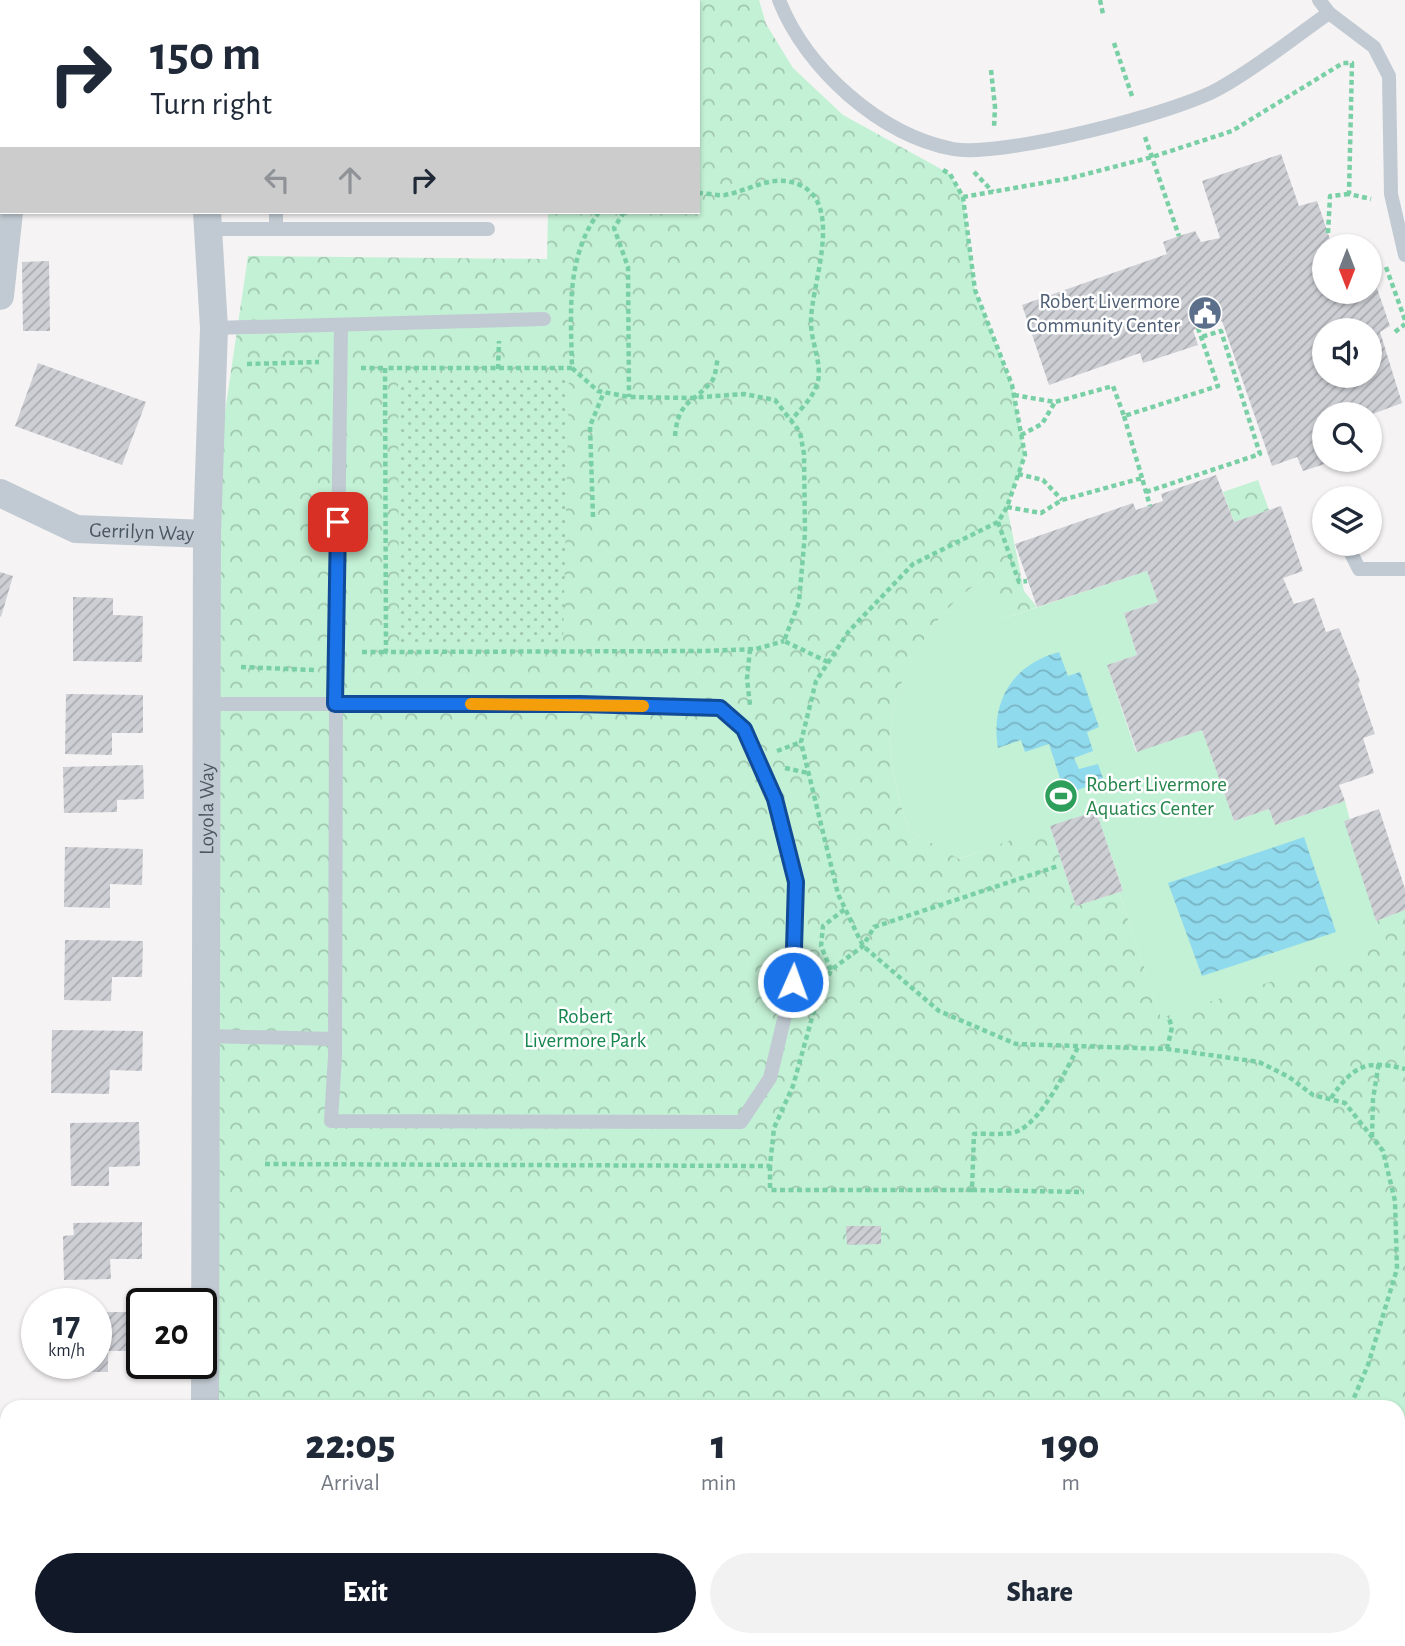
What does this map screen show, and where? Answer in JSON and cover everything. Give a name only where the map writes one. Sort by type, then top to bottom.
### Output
[{"type":"street","points":[[0,296],[9,214]]},
{"type":"street","name":"Loyola Way","points":[[205,1400],[207,534],[214,328],[206,221]]},
{"type":"street","name":"Gerrilyn Way","points":[[0,493],[76,529],[207,534]]},
{"type":"lane","points":[[779,0],[812,57],[839,89],[926,143],[957,150],[995,148],[1123,124],[1219,89],[1329,13]]},
{"type":"lane","points":[[1319,0],[1329,13],[1374,47],[1389,76],[1391,194],[1405,255]]},
{"type":"lane","points":[[276,214],[276,229]]},
{"type":"lane","points":[[206,221],[276,229],[488,229]]},
{"type":"lane","points":[[214,328],[544,319]]},
{"type":"lane","points":[[206,704],[335,704],[580,704],[720,708],[744,729],[775,799],[796,882],[793,982],[788,1004],[770,1078],[741,1122],[331,1121],[335,1039],[335,704],[341,325]]},
{"type":"lane","points":[[1352,556],[1359,569],[1405,569]]},
{"type":"lane","points":[[206,1036],[335,1039]]},
{"type":"path","points":[[1100,0],[1103,14]]},
{"type":"path","points":[[1114,43],[1133,100]]},
{"type":"path","points":[[963,197],[1071,178],[1152,157],[1232,131],[1343,63],[1352,63],[1349,194]]},
{"type":"path","points":[[991,70],[994,129]]},
{"type":"path","points":[[1143,131],[1179,236]]},
{"type":"path","points":[[939,168],[950,174],[963,197],[975,290],[1014,395],[1025,455],[1007,507],[998,522],[913,564],[849,631],[816,681],[802,742],[838,894],[863,946],[939,1011],[1016,1044],[1167,1049],[1259,1062],[1289,1077],[1313,1095],[1345,1103],[1383,1151],[1395,1201],[1397,1269],[1368,1365],[1353,1400]]},
{"type":"path","points":[[970,169],[983,179],[993,192]]},
{"type":"path","points":[[950,174],[960,172]]},
{"type":"path","points":[[983,179],[986,173]]},
{"type":"path","points":[[700,193],[724,195],[777,179],[803,187],[815,198],[824,222],[810,322],[819,369],[818,382],[808,401],[790,420]]},
{"type":"path","points":[[1328,233],[1330,196],[1349,194],[1373,200],[1374,211]]},
{"type":"path","points":[[572,368],[570,312],[573,265],[588,226],[597,214]]},
{"type":"path","points":[[623,214],[614,228],[629,277],[629,397]]},
{"type":"path","points":[[1383,256],[1405,322],[1395,332]]},
{"type":"path","points":[[1124,416],[1217,386],[1198,328]]},
{"type":"path","points":[[1146,492],[1260,454],[1221,331],[1201,337]]},
{"type":"path","points":[[675,436],[677,415],[690,398],[713,379],[718,358]]},
{"type":"path","points":[[247,364],[323,362]]},
{"type":"path","points":[[359,368],[572,368],[604,392],[629,397],[690,398],[744,394],[775,400],[800,432],[804,454],[805,533],[799,602],[784,641]]},
{"type":"path","points":[[385,368],[386,652]]},
{"type":"path","points":[[1014,395],[1055,402],[1113,386],[1150,506]]},
{"type":"path","points":[[593,517],[590,426],[604,392]]},
{"type":"path","points":[[1021,435],[1042,425],[1055,402]]},
{"type":"path","points":[[1018,474],[1043,480],[1062,500]]},
{"type":"path","points":[[1007,507],[1041,513],[1062,500],[1142,478]]},
{"type":"path","points":[[998,522],[1019,582],[1027,581]]},
{"type":"path","points":[[362,652],[750,649],[784,641],[828,662]]},
{"type":"path","points":[[750,649],[747,679],[752,713]]},
{"type":"path","points":[[241,667],[314,670]]},
{"type":"path","points":[[767,741],[783,768],[808,772]]},
{"type":"path","points":[[775,751],[802,742]]},
{"type":"path","points":[[863,946],[874,927],[1058,866]]},
{"type":"path","points":[[831,970],[821,946],[823,926],[845,909]]},
{"type":"path","points":[[1167,1049],[1172,1027],[1168,1016]]},
{"type":"path","points":[[972,1190],[974,1134],[1018,1131],[1042,1108],[1063,1079],[1078,1046]]},
{"type":"path","points":[[1331,1099],[1348,1074],[1379,1062],[1405,1069]]},
{"type":"path","points":[[1372,1138],[1373,1100],[1379,1062]]},
{"type":"path","points":[[770,1166],[770,1190],[1084,1192]]},
{"type":"green space","name":"Robert Livermore Park","points":[[700,0],[759,0],[766,24],[793,68],[843,115],[950,174],[963,197],[975,290],[1012,385],[1025,455],[1007,507],[1024,591],[1037,607],[1005,618],[987,578],[969,589],[937,621],[911,661],[895,704],[890,738],[897,792],[909,830],[959,859],[1050,826],[1076,906],[1119,892],[1161,1018],[1388,943],[1376,921],[1405,910],[1405,1400],[205,1400],[205,1379],[217,1379],[217,1288],[205,1288],[207,534],[248,256],[547,259],[548,214],[700,214]]},
{"type":"green space","points":[[569,378],[563,644],[399,643],[398,380]]},
{"type":"green space","points":[[1258,480],[1269,510],[1234,522],[1223,492]]},
{"type":"green space","name":"Robert Livermore Aquatics Center","points":[[1147,571],[1158,602],[1124,613],[1137,655],[1107,665],[1136,752],[1202,730],[1234,821],[1269,809],[1275,825],[1345,801],[1376,921],[1389,943],[1161,1019],[1119,892],[1123,890],[1096,812],[958,859],[909,830],[897,792],[890,738],[895,704],[902,682],[923,640],[953,603],[988,577],[1005,618]]},
{"type":"water","points":[[1059,652],[1068,676],[1080,672],[1099,727],[1087,732],[1093,751],[1074,758],[1079,769],[1098,764],[1104,781],[1065,794],[1049,744],[1025,752],[1021,740],[998,748],[996,731],[998,715],[1008,687],[1029,666]]},
{"type":"water","points":[[1304,837],[1336,932],[1202,976],[1168,883]]},
{"type":"building","name":"Robert Livermore Community Center","points":[[1281,154],[1299,206],[1317,201],[1328,234],[1312,234],[1312,304],[1382,303],[1390,326],[1382,331],[1382,318],[1312,318],[1312,388],[1382,388],[1382,338],[1402,403],[1382,410],[1382,402],[1312,402],[1312,468],[1303,471],[1297,457],[1272,466],[1222,321],[1193,330],[1198,345],[1143,363],[1140,353],[1049,385],[1022,305],[1167,254],[1163,242],[1179,236],[1195,231],[1201,242],[1220,238],[1202,181]]},
{"type":"building","points":[[49,261],[50,331],[23,331],[22,262]]},
{"type":"building","points":[[38,363],[146,402],[122,465],[15,426]]},
{"type":"building","points":[[1216,475],[1234,522],[1281,506],[1303,571],[1283,578],[1294,604],[1314,598],[1326,632],[1339,628],[1360,681],[1358,684],[1375,734],[1363,738],[1374,773],[1339,785],[1345,801],[1275,825],[1269,809],[1234,821],[1202,730],[1137,752],[1107,665],[1137,655],[1124,613],[1158,602],[1147,571],[1037,607],[1015,544],[1133,503],[1136,510],[1163,501],[1161,494]]},
{"type":"building","points":[[0,572],[13,576],[1,617],[0,616]]},
{"type":"building","points":[[73,597],[113,598],[113,615],[143,616],[142,662],[73,661]]},
{"type":"building","points":[[66,694],[143,695],[143,733],[112,733],[112,755],[65,754]]},
{"type":"building","points":[[143,765],[144,799],[117,800],[117,812],[64,813],[63,767]]},
{"type":"building","points":[[1379,809],[1405,889],[1405,910],[1376,921],[1344,821]]},
{"type":"building","points":[[1096,811],[1123,891],[1076,906],[1050,826]]},
{"type":"building","points":[[65,847],[143,849],[142,885],[110,884],[110,908],[64,907]]},
{"type":"building","points":[[65,940],[143,941],[142,977],[112,977],[111,1001],[64,1000]]},
{"type":"building","points":[[52,1030],[143,1031],[142,1071],[110,1070],[109,1094],[51,1093]]},
{"type":"building","points":[[139,1122],[140,1166],[109,1167],[109,1186],[71,1186],[70,1123]]},
{"type":"building","points":[[142,1222],[142,1259],[110,1259],[111,1279],[64,1280],[63,1236],[74,1235],[73,1223]]},
{"type":"building","points":[[846,1226],[881,1226],[881,1244],[847,1245]]},
{"type":"building","points":[[112,1312],[126,1312],[126,1351],[112,1351]]},
{"type":"slow traffic","points":[[471,704],[643,706]]},
{"type":"place","name":"Robert Livermore Community Center","points":[[1205,313]]},
{"type":"place","name":"Robert Livermore Aquatics Center","points":[[1061,796]]},
{"type":"route","points":[[338,522],[335,704],[580,704],[720,708],[744,729],[775,799],[796,882],[793,982]]}]
